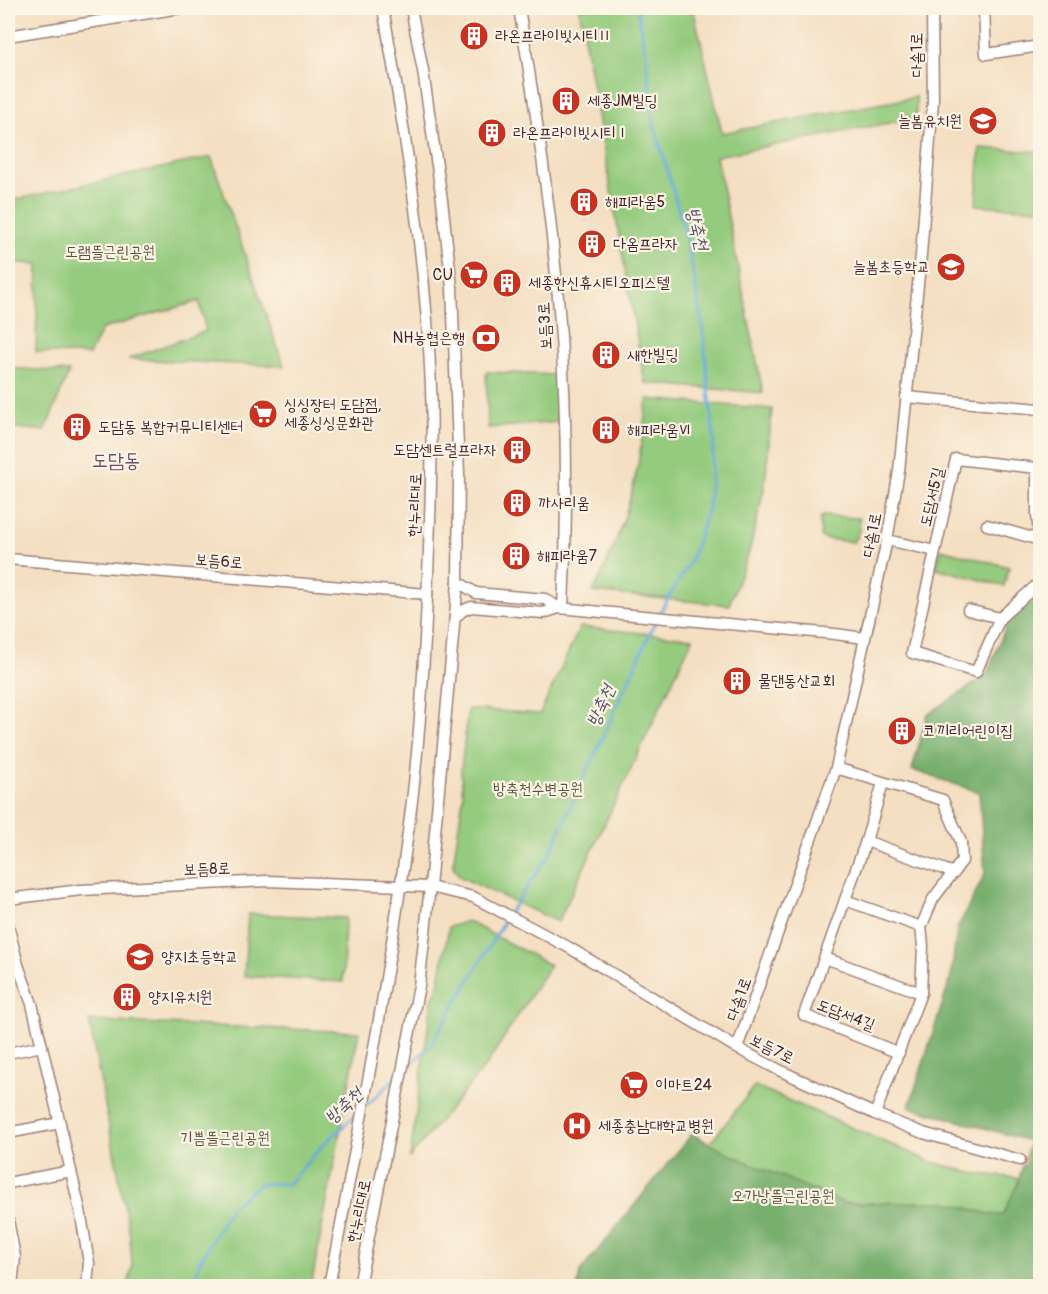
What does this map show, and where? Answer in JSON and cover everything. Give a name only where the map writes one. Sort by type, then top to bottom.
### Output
[{"type":"street","points":[[8,36],[180,8]]},
{"type":"street","name":"한누리대로","points":[[329,1287],[404,886],[422,700],[427,594],[431,397],[425,291],[399,101],[383,8]]},
{"type":"street","points":[[404,886],[430,887],[458,582],[459,475],[452,286],[441,192],[411,8]]},
{"type":"street","name":"보듬3로","points":[[519,8],[546,183],[560,310],[567,448],[561,608]]},
{"type":"street","name":"다솜1로","points":[[737,1048],[836,768],[887,540],[899,471],[921,255],[932,108],[932,8]]},
{"type":"street","points":[[984,8],[986,54],[1041,46]]},
{"type":"street","points":[[906,397],[1040,409]]},
{"type":"street","name":"도담서5길","points":[[987,525],[1040,541],[1037,468],[956,459],[912,653],[976,672],[1000,618],[1041,582]]},
{"type":"street","name":"도담서5길","points":[[887,540],[935,551]]},
{"type":"street","name":"보듬6로","points":[[8,559],[427,594]]},
{"type":"street","points":[[458,582],[476,593],[545,599],[561,608]]},
{"type":"street","points":[[455,618],[462,611],[471,607],[543,613],[561,608],[864,638]]},
{"type":"street","points":[[969,610],[1000,618]]},
{"type":"street","points":[[836,768],[943,800],[961,842],[962,861],[933,898],[921,927],[923,946],[921,993],[875,1114]]},
{"type":"street","name":"도담서4길","points":[[883,783],[866,841],[804,1015],[899,1053]]},
{"type":"street","points":[[866,841],[954,873]]},
{"type":"street","name":"보듬8로","points":[[8,899],[81,890],[267,881],[404,886]]},
{"type":"street","name":"한누리대로","points":[[359,1287],[419,986],[430,887]]},
{"type":"street","name":"보듬7로","points":[[430,887],[473,897],[528,924],[780,1071],[923,1133],[1020,1160]]},
{"type":"street","points":[[845,900],[921,927]]},
{"type":"street","points":[[8,925],[13,966],[32,1004],[71,1171],[89,1263],[87,1287]]},
{"type":"street","points":[[825,958],[921,993]]},
{"type":"street","points":[[8,1053],[42,1046]]},
{"type":"street","points":[[8,1133],[60,1123]]},
{"type":"street","points":[[8,1183],[71,1171]]},
{"type":"street","points":[[8,1220],[15,1257],[12,1287]]},
{"type":"green space","points":[[579,8],[693,8],[722,133],[916,97],[916,118],[716,156],[763,393],[645,383]]},
{"type":"green space","points":[[980,148],[1040,152],[1040,209],[976,205]]},
{"type":"green space","name":"도램뜰근린공원","points":[[211,157],[284,366],[128,359],[206,331],[199,301],[102,329],[89,355],[36,352],[38,264],[8,262],[8,201]]},
{"type":"green space","points":[[8,368],[69,372],[45,431],[8,427]]},
{"type":"green space","points":[[486,372],[556,375],[558,422],[488,428]]},
{"type":"green space","points":[[647,399],[772,409],[765,485],[749,552],[729,605],[593,592],[614,547],[630,500],[640,452]]},
{"type":"green space","points":[[823,516],[859,518],[857,537],[853,542],[821,537],[820,519]]},
{"type":"green space","points":[[941,549],[1009,567],[1004,586],[936,568]]},
{"type":"green space","points":[[1040,595],[1040,1267],[1022,1286],[578,1286],[580,1272],[692,1134],[731,1155],[844,1203],[947,1202],[989,1214],[1003,1215],[1017,1185],[1030,1141],[909,1107],[951,977],[957,929],[985,874],[979,792],[912,770],[927,715],[986,676],[1007,624]]},
{"type":"green space","name":"방축천수변공원","points":[[580,627],[693,638],[558,922],[460,877],[453,866],[463,797],[461,771],[468,709],[540,714]]},
{"type":"green space","points":[[248,914],[345,918],[343,982],[244,976]]},
{"type":"green space","points":[[467,921],[550,965],[487,1064],[410,1157],[432,1000],[438,986],[449,927]]},
{"type":"green space","name":"기쁨뜰근린공원","points":[[89,1021],[359,1032],[311,1286],[128,1286],[132,1267],[130,1235]]},
{"type":"green space","name":"오가낭뜰근린공원","points":[[755,1086],[929,1161],[971,1173],[1037,1180],[1040,1267],[1022,1286],[578,1286],[580,1272],[714,1138]]},
{"type":"waterway","name":"방축천","points":[[637,8],[646,54],[653,121],[688,242],[702,323],[714,440],[708,509],[690,562],[659,614]]},
{"type":"waterway","name":"방축천","points":[[407,1068],[431,1045],[509,913],[548,857],[656,620]]},
{"type":"waterway","name":"방축천","points":[[367,1105],[397,1077]]},
{"type":"waterway","name":"방축천","points":[[195,1286],[199,1263],[231,1207],[260,1184],[288,1184],[324,1144],[358,1113]]},
{"type":"tunnel","points":[[1020,1160],[1040,1167]]},
{"type":"place","name":"라온프라이빗시티Ⅱ","points":[[474,36]]},
{"type":"place","name":"세종JM빌딩","points":[[566,101]]},
{"type":"place","name":"늘봄유치원","points":[[983,121]]},
{"type":"place","name":"라온프라이빗시티Ⅰ","points":[[492,133]]},
{"type":"place","name":"해피라움5","points":[[584,202]]},
{"type":"place","name":"다옴프라자","points":[[592,244]]},
{"type":"place","name":"늘봄초등학교","points":[[951,267]]},
{"type":"place","name":"CU","points":[[474,275]]},
{"type":"place","name":"세종한신휴시티오피스텔","points":[[507,283]]},
{"type":"place","name":"NH농협은행","points":[[486,338]]},
{"type":"place","name":"새한빌딩","points":[[606,355]]},
{"type":"place","name":"싱싱장터 도담점, 세종싱싱문화관","points":[[263,414]]},
{"type":"place","name":"도담동 복합커뮤니티센터","points":[[77,427]]},
{"type":"place","name":"해피라움Ⅵ","points":[[606,430]]},
{"type":"place","name":"도담센트럴프라자","points":[[517,450]]},
{"type":"place","name":"까사리움","points":[[517,503]]},
{"type":"place","name":"해피라움7","points":[[516,556]]},
{"type":"place","name":"물댄동산교회","points":[[737,681]]},
{"type":"place","name":"코끼리어린이집","points":[[902,731]]},
{"type":"place","name":"양지초등학교","points":[[140,957]]},
{"type":"place","name":"양지유치원","points":[[127,997]]},
{"type":"place","name":"이마트24","points":[[634,1085]]},
{"type":"place","name":"세종충남대학교병원","points":[[577,1126]]},
{"type":"district","name":"도담동","points":[[116,460]]}]
